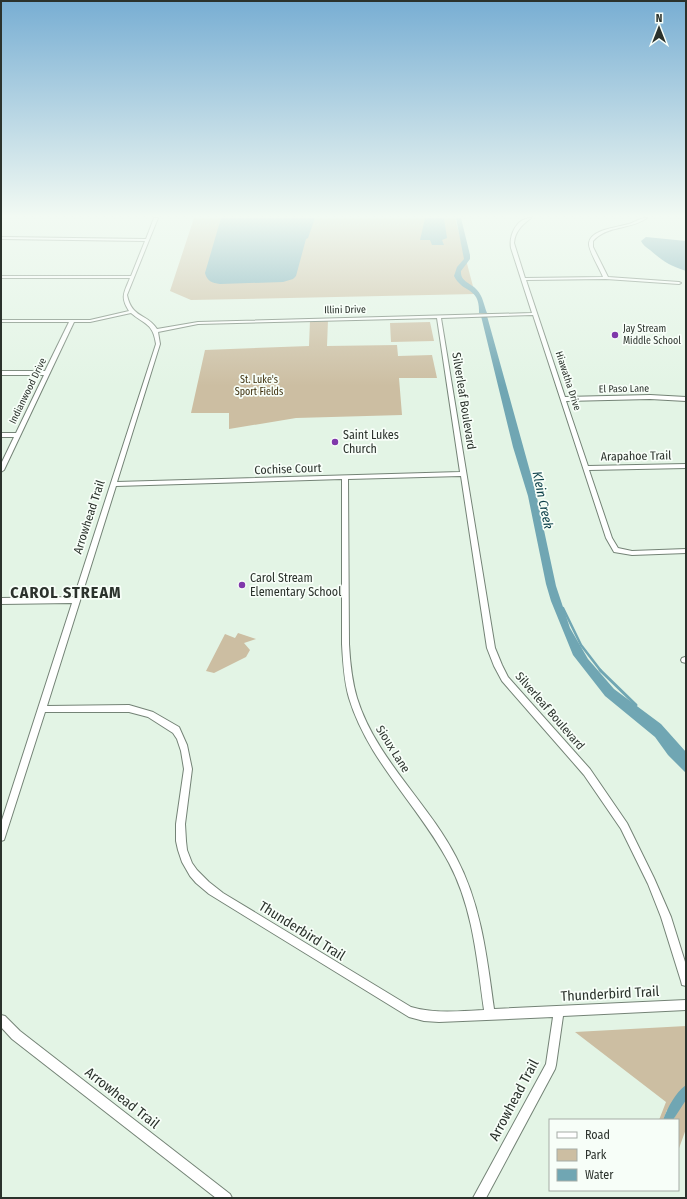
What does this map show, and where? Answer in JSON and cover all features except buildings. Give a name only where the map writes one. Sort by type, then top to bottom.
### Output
[{"type":"street","points":[[133,274],[125,294],[125,301],[131,312],[150,324],[156,330]]},
{"type":"street","name":"Hiawatha Drive","points":[[521,274],[614,552],[632,553],[686,551]]},
{"type":"street","points":[[604,274],[606,278]]},
{"type":"street","points":[[1,277],[132,277]]},
{"type":"street","points":[[523,279],[606,278],[679,283]]},
{"type":"street","points":[[1,321],[99,320],[131,312]]},
{"type":"street","name":"Illini Drive","points":[[156,330],[198,323],[534,314]]},
{"type":"street","name":"Silverleaf Boulevard","points":[[439,317],[492,648],[498,666],[514,691],[587,772],[624,826],[651,881],[666,917],[686,981]]},
{"type":"street","name":"Indianwood Drive","points":[[1,470],[72,321]]},
{"type":"street","name":"Arrowhead Trail","points":[[1,837],[158,344],[156,330]]},
{"type":"street","points":[[1,373],[47,373]]},
{"type":"street","name":"El Paso Lane","points":[[563,399],[650,397],[686,399]]},
{"type":"street","points":[[1,435],[17,435]]},
{"type":"street","name":"Arapahoe Trail","points":[[586,468],[686,466]]},
{"type":"street","name":"Cochise Court","points":[[114,484],[464,474]]},
{"type":"street","name":"Sioux Lane","points":[[345,478],[344,645],[346,665],[351,688],[360,716],[376,749],[434,830],[446,848],[461,876],[469,899],[475,924],[490,1014]]},
{"type":"street","points":[[1,600],[76,600]]},
{"type":"street","name":"Thunderbird Trail","points":[[42,709],[136,709],[155,716],[176,730],[186,753],[188,772],[180,826],[181,842],[190,868],[196,878],[205,886],[398,1007],[424,1016],[439,1017],[686,1005]]},
{"type":"street","name":"Arrowhead Trail","points":[[479,1198],[551,1065],[559,1011]]},
{"type":"street","name":"Arrowhead Trail","points":[[1,1020],[16,1035],[226,1198]]},
{"type":"green space","points":[[176,274],[470,274],[475,294],[191,300],[170,291]]},
{"type":"green space","name":"St. Luke's Sport Fields","points":[[310,320],[328,320],[327,346],[397,345],[398,356],[432,355],[437,378],[399,378],[402,415],[296,418],[229,429],[229,413],[191,413],[205,350],[309,346]]},
{"type":"green space","points":[[430,322],[434,341],[391,342],[390,323]]},
{"type":"green space","points":[[238,633],[256,639],[244,643],[250,650],[246,657],[214,673],[206,671],[225,634],[235,638]]},
{"type":"green space","points":[[686,1026],[686,1129],[679,1148],[679,1119],[674,1119],[678,1111],[667,1110],[663,1119],[659,1119],[666,1102],[575,1032]]},
{"type":"water","points":[[205,274],[297,274],[293,279],[283,282],[220,284],[210,281]]},
{"type":"water","points":[[455,274],[461,274],[462,278],[479,292],[487,313],[479,313],[477,298],[474,294],[462,286],[454,276]]},
{"type":"water","points":[[481,316],[487,316],[536,493],[556,586],[570,628],[588,659],[614,689],[661,724],[686,752],[686,773],[668,755],[655,737],[605,696],[573,655],[551,601],[546,584],[528,496],[513,447]]},
{"type":"water","points":[[686,1085],[686,1100],[674,1119],[663,1119],[667,1110],[678,1092]]},
{"type":"waterway","name":"Klein Creek","points":[[563,608],[581,645],[601,671]]},
{"type":"waterway","name":"Klein Creek","points":[[601,671],[636,705]]},
{"type":"place","name":"Jay Stream Middle School","points":[[615,335]]},
{"type":"place","name":"Saint Lukes Church","points":[[335,442]]},
{"type":"place","name":"Carol Stream Elementary School","points":[[242,585]]},
{"type":"district","name":"CAROL STREAM","points":[[66,592]]}]
